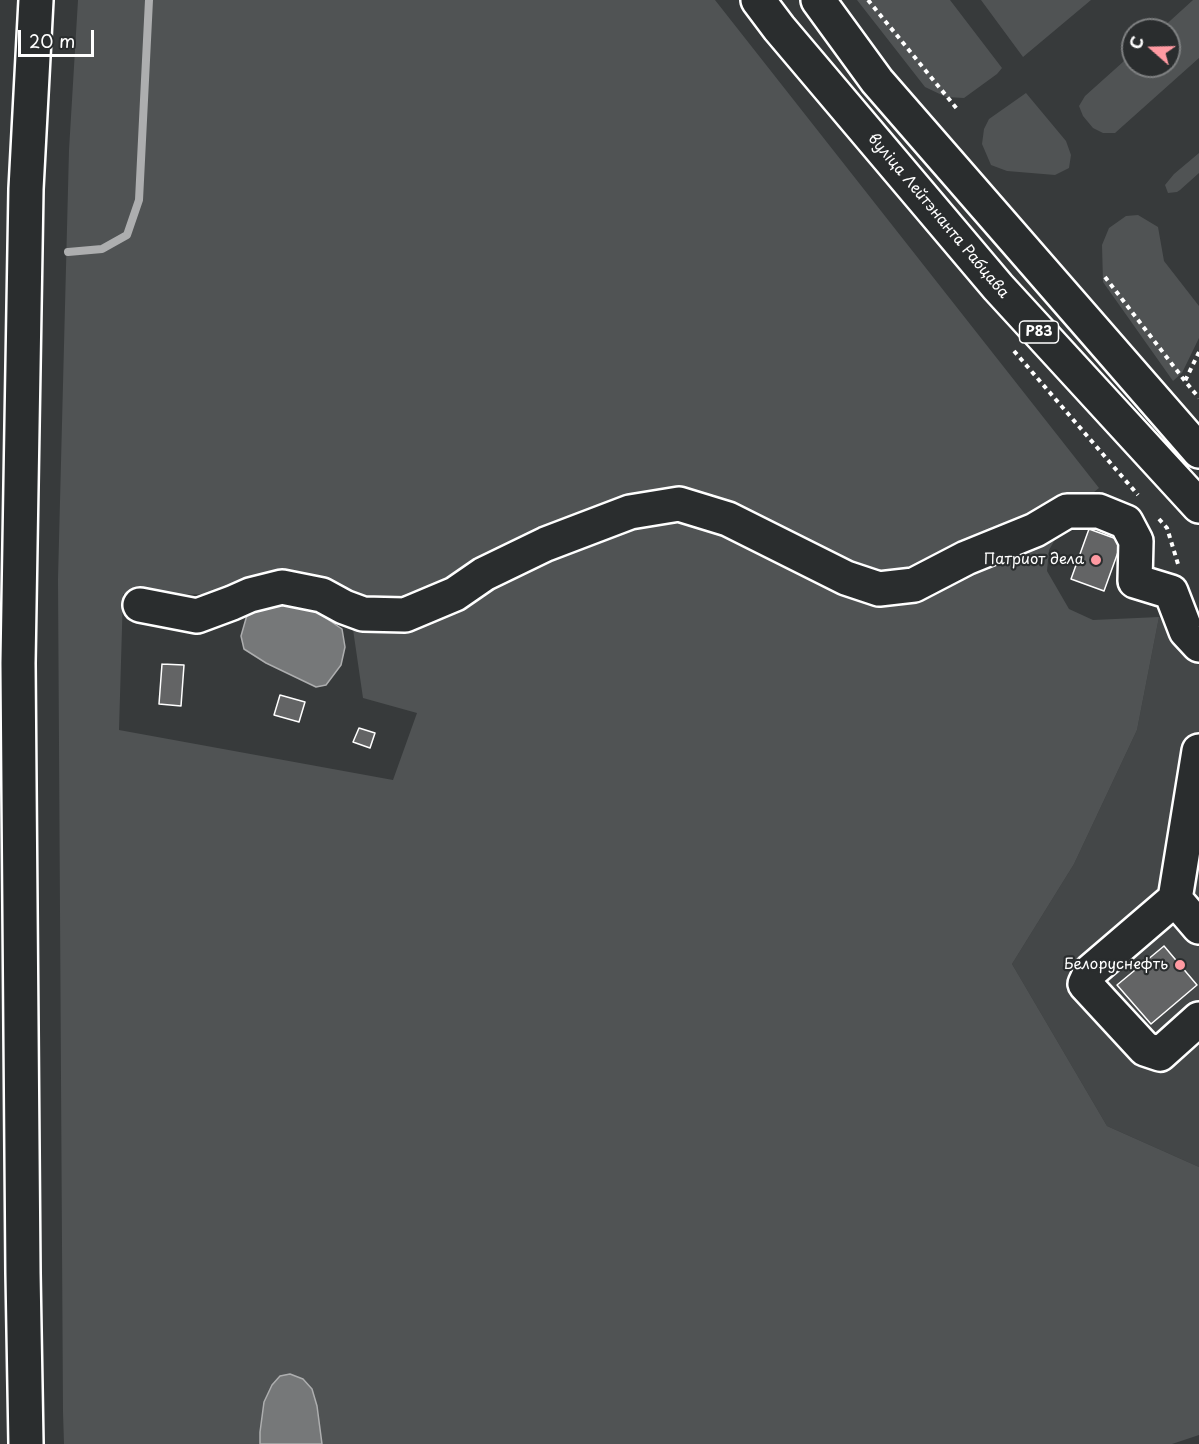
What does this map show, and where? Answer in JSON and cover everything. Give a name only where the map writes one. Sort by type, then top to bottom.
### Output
[{"type":"main road","points":[[26,1444],[18,663],[26,189],[36,0]]},
{"type":"main road","name":"вуліца Лейтэнанта Рабцава","points":[[758,0],[786,37],[998,287],[1199,506]]},
{"type":"main road","name":"Р83","points":[[818,0],[877,81],[1199,451]]},
{"type":"main road","points":[[140,605],[196,616],[250,595],[282,586],[322,595],[363,614],[405,615],[455,594],[484,574],[546,544],[630,512],[679,504],[728,519],[846,578],[879,589],[914,585],[966,558],[1035,530],[1067,511],[1099,511],[1126,522],[1136,541],[1135,581],[1172,592],[1186,630],[1199,645]]},
{"type":"main road","points":[[1199,751],[1175,899],[1091,971],[1085,984],[1145,1050],[1160,1054],[1199,1019]]},
{"type":"main road","points":[[1175,899],[1199,927]]},
{"type":"path","points":[[868,0],[957,109]]},
{"type":"path","points":[[1105,277],[1199,398]]},
{"type":"path","points":[[1185,381],[1199,352]]},
{"type":"shaded area","points":[[78,0],[715,0],[1099,488],[1072,510],[1049,550],[1047,571],[1069,609],[1093,620],[1159,617],[1137,730],[1074,864],[1012,964],[1107,1126],[1199,1167],[1199,1435],[1172,1444],[64,1444],[58,579],[69,150]],"holes":[[[123,594],[348,595],[363,698],[417,713],[393,780],[119,730]]]},
{"type":"shaded area","points":[[857,0],[950,0],[1002,68],[964,98],[946,97],[925,87]]},
{"type":"shaded area","points":[[981,0],[1091,0],[1023,57]]},
{"type":"shaded area","points":[[1193,0],[1199,0],[1199,58],[1181,74],[1181,18],[1173,18]]},
{"type":"shaded area","points":[[1121,64],[1121,78],[1177,78],[1115,133],[1103,133],[1093,128],[1083,116],[1079,106],[1085,96]]},
{"type":"shaded area","points":[[1026,93],[1066,141],[1071,155],[1069,168],[1055,175],[1007,171],[991,165],[982,144],[984,129],[989,119]]},
{"type":"shaded area","points":[[1199,153],[1199,173],[1177,192],[1168,193],[1165,185],[1174,174]]},
{"type":"shaded area","points":[[1138,215],[1158,227],[1164,261],[1199,306],[1199,338],[1182,373],[1173,381],[1103,282],[1102,245],[1109,228],[1126,216]]},
{"type":"shaded area","points":[[272,598],[317,612],[342,629],[345,647],[341,665],[326,685],[316,687],[266,663],[244,649],[241,636],[247,615],[256,602]]},
{"type":"shaded area","points":[[1159,617],[1199,665],[1199,1167],[1107,1126],[1012,964],[1074,864],[1137,730]]},
{"type":"shaded area","points":[[290,1374],[303,1379],[312,1389],[317,1406],[322,1444],[260,1444],[264,1402],[272,1385],[280,1376]]},
{"type":"building","name":"Патриот дела","points":[[1089,529],[1122,541],[1104,591],[1071,579]]},
{"type":"building","points":[[162,664],[184,665],[181,706],[159,704]]},
{"type":"building","points":[[280,695],[305,702],[299,722],[274,715]]},
{"type":"building","points":[[359,728],[375,733],[370,748],[353,742]]},
{"type":"building","points":[[1164,946],[1197,985],[1151,1024],[1117,985]]},
{"type":"waterway","points":[[68,252],[102,249],[127,235],[139,200],[149,0]]},
{"type":"place","name":"Патриот дела","points":[[1096,560]]},
{"type":"place","name":"Белоруснефть","points":[[1180,965]]}]
